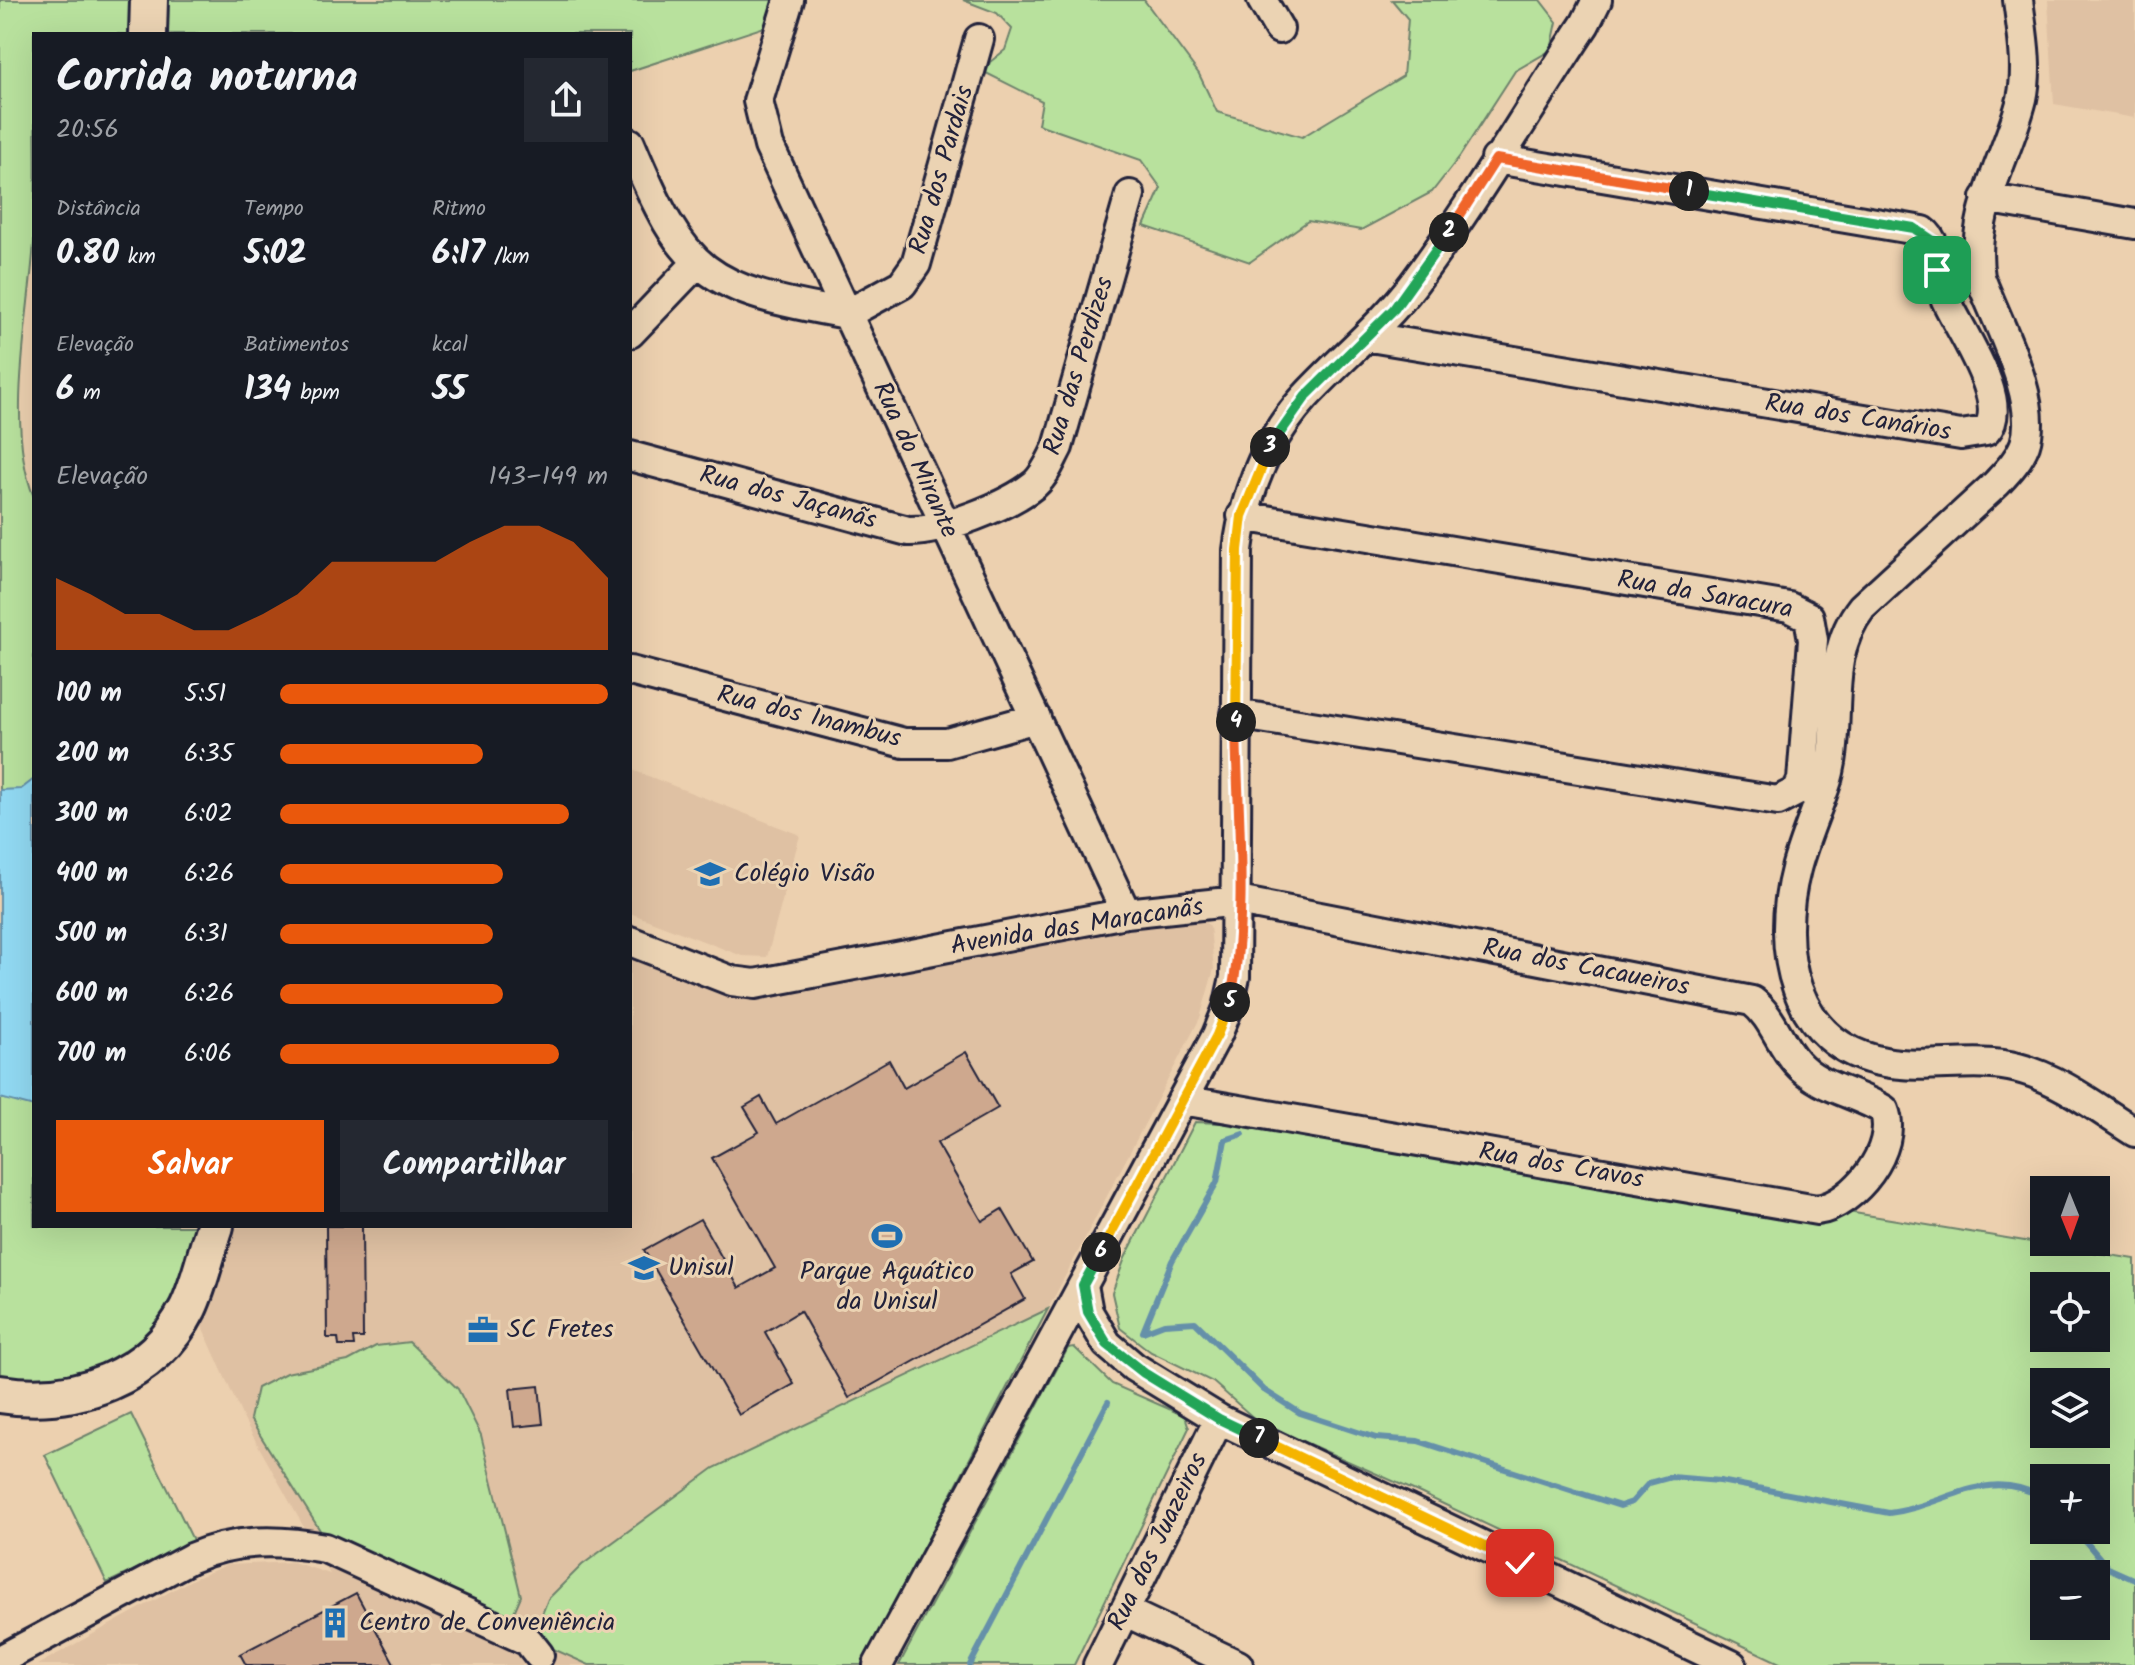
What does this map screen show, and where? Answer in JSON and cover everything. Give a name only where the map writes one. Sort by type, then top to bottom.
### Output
[{"type":"main road","points":[[148,32],[149,0]]},
{"type":"main road","points":[[0,1394],[69,1394],[106,1385],[140,1365],[167,1339],[188,1308],[214,1228]]},
{"type":"street","name":"Rua do Mirante","points":[[789,0],[760,88],[760,118],[769,146],[1126,913]]},
{"type":"street","points":[[1262,0],[1279,29]]},
{"type":"street","name":"Avenida das Maracanãs","points":[[632,942],[732,981],[755,984],[1126,913],[1238,901],[1238,550],[1242,516],[1252,485],[1289,417],[1306,396],[1370,337],[1416,281],[1597,0]]},
{"type":"street","points":[[2018,0],[2024,62],[2023,96],[1986,198],[1978,231],[1977,260],[1980,277],[2025,395],[2029,420],[2025,444],[2015,463],[1996,484],[1862,607],[1847,632],[1837,663],[1828,779],[1796,869],[1786,937],[1801,1002],[1817,1028],[1859,1057],[1887,1063],[2016,1067],[2066,1088],[2135,1132]]},
{"type":"street","name":"Rua dos Pardais","points":[[847,314],[902,284],[916,264],[979,39]]},
{"type":"street","points":[[632,147],[665,221],[697,263],[745,292],[847,314]]},
{"type":"street","name":"Rua dos Canários","points":[[1370,337],[1961,435],[1986,431],[1993,424],[1995,413],[1988,385],[1939,283],[1933,241],[1923,231],[1496,159]]},
{"type":"street","name":"Rua das Perdizes","points":[[947,527],[1022,492],[1046,471],[1058,447],[1130,195]]},
{"type":"street","points":[[1986,198],[2135,224]]},
{"type":"street","points":[[632,331],[697,263]]},
{"type":"street","name":"Rua dos Jaçanãs","points":[[632,457],[908,531],[947,527]]},
{"type":"street","name":"Rua da Saracura","points":[[1236,714],[1778,801],[1797,791],[1802,780],[1813,640],[1809,617],[1789,607],[1242,516]]},
{"type":"street","name":"Rua dos Inambus","points":[[632,672],[904,743],[947,743],[1036,718]]},
{"type":"street","points":[[878,1665],[1182,1100],[1228,1008],[1235,977],[1238,901]]},
{"type":"street","name":"Rua dos Cacaueiros","points":[[1238,901],[1752,1001],[1761,1008],[1795,1061],[1808,1073],[1841,1092],[1876,1106],[1887,1119]]},
{"type":"street","name":"Rua dos Cravos","points":[[1182,1100],[1817,1210],[1841,1203],[1874,1164],[1885,1141],[1887,1119]]},
{"type":"street","points":[[1083,1285],[1088,1312],[1107,1344],[1134,1367],[1219,1419],[1732,1665]]},
{"type":"street","name":"Rua dos Juazeiros","points":[[1098,1665],[1219,1419]]},
{"type":"street","points":[[0,1660],[191,1558],[224,1544],[291,1541],[325,1548],[528,1641],[550,1660]]},
{"type":"street","points":[[21,1665],[188,1576],[229,1560],[278,1556],[324,1563],[520,1653],[550,1660]]},
{"type":"street","points":[[1124,1611],[1238,1665]]},
{"type":"shaded area","points":[[2048,0],[2135,0],[2135,118],[2054,104]]},
{"type":"shaded area","name":"Colégio Visão","points":[[632,770],[800,835],[767,957],[742,956],[632,914]]},
{"type":"shaded area","name":"Unisul","points":[[1191,912],[1210,926],[1214,969],[1200,1018],[862,1665],[37,1665],[193,1579],[227,1565],[293,1562],[330,1574],[244,1420],[201,1324],[230,1228],[632,1228],[632,955],[738,998]]},
{"type":"green space","points":[[0,0],[138,0],[137,32],[32,32],[32,258],[20,406],[25,469],[32,491],[32,1228],[199,1228],[176,1295],[157,1327],[140,1347],[68,1384],[0,1381]]},
{"type":"green space","points":[[154,0],[785,0],[777,23],[632,70],[632,32],[152,32]]},
{"type":"green space","points":[[963,0],[1144,0],[1199,74],[1217,112],[1302,137],[1403,76],[1408,19],[1392,0],[1540,0],[1557,22],[1551,50],[1515,71],[1460,156],[1432,192],[1361,230],[1308,221],[1250,262],[1144,226],[1161,188],[1141,160],[1038,124],[1042,101],[986,73],[990,62],[1005,50],[1012,29],[997,13]]},
{"type":"green space","points":[[1195,1122],[1272,1125],[1848,1212],[2030,1242],[2030,1256],[2110,1255],[2135,1259],[2135,1665],[1784,1665],[1420,1493],[1257,1421],[1213,1382],[1151,1352],[1120,1328],[1112,1293],[1125,1258]]},
{"type":"green space","points":[[1048,1309],[862,1665],[589,1665],[551,1648],[539,1634],[539,1622],[548,1599],[582,1565],[714,1468]]},
{"type":"green space","points":[[409,1342],[458,1389],[481,1435],[521,1596],[508,1626],[328,1543],[250,1419],[257,1388],[286,1373],[348,1361],[376,1346]]},
{"type":"green space","points":[[1074,1347],[1112,1384],[1185,1416],[1189,1428],[1074,1665],[899,1665],[1068,1348]]},
{"type":"green space","points":[[131,1414],[194,1542],[107,1583],[45,1455]]},
{"type":"water","points":[[32,781],[32,1106],[0,1098],[0,790],[21,789]]},
{"type":"building","name":"Parque Aquático da Unisul","points":[[966,1052],[998,1108],[937,1143],[982,1221],[1002,1209],[1033,1262],[1011,1274],[1025,1299],[849,1398],[800,1311],[765,1332],[794,1384],[739,1415],[644,1250],[700,1219],[739,1288],[775,1268],[712,1158],[759,1132],[744,1107],[761,1097],[776,1124],[889,1060],[904,1088]]},
{"type":"building","points":[[326,1228],[362,1228],[363,1338],[353,1338],[354,1346],[339,1346],[338,1338],[327,1338]]},
{"type":"building","points":[[539,1386],[543,1424],[514,1427],[510,1389]]},
{"type":"building","name":"Centro de Conveniência","points":[[356,1593],[395,1665],[246,1665],[240,1654]]},
{"type":"waterway","points":[[1143,1332],[1172,1261],[1217,1182],[1225,1140],[1243,1134]]},
{"type":"waterway","points":[[1143,1332],[1164,1324],[1195,1322],[1264,1390],[1300,1413],[1376,1438],[1418,1441],[1620,1506],[1632,1502],[1649,1483],[1671,1477],[1720,1481],[1889,1513],[1984,1486],[2003,1485],[2030,1492]]},
{"type":"waterway","points":[[970,1665],[1108,1402]]},
{"type":"waterway","points":[[2088,1544],[2108,1568],[2135,1580]]},
{"type":"place","name":"Colégio Visão","points":[[710,874]]},
{"type":"place","name":"Parque Aquático da Unisul","points":[[887,1236]]},
{"type":"place","name":"Unisul","points":[[644,1268]]},
{"type":"place","name":"SC Fretes","points":[[483,1330]]},
{"type":"place","name":"Centro de Conveniência","points":[[335,1623]]},
{"type":"route","points":[[1520,1563],[1219,1419],[1121,1357],[1096,1329],[1088,1312],[1083,1285],[1217,1035],[1228,1008],[1235,977],[1238,915],[1238,550],[1242,516],[1269,449],[1289,417],[1306,396],[1370,337],[1394,309],[1416,281],[1496,159],[1914,228],[1923,231],[1933,241],[1937,270]]}]
